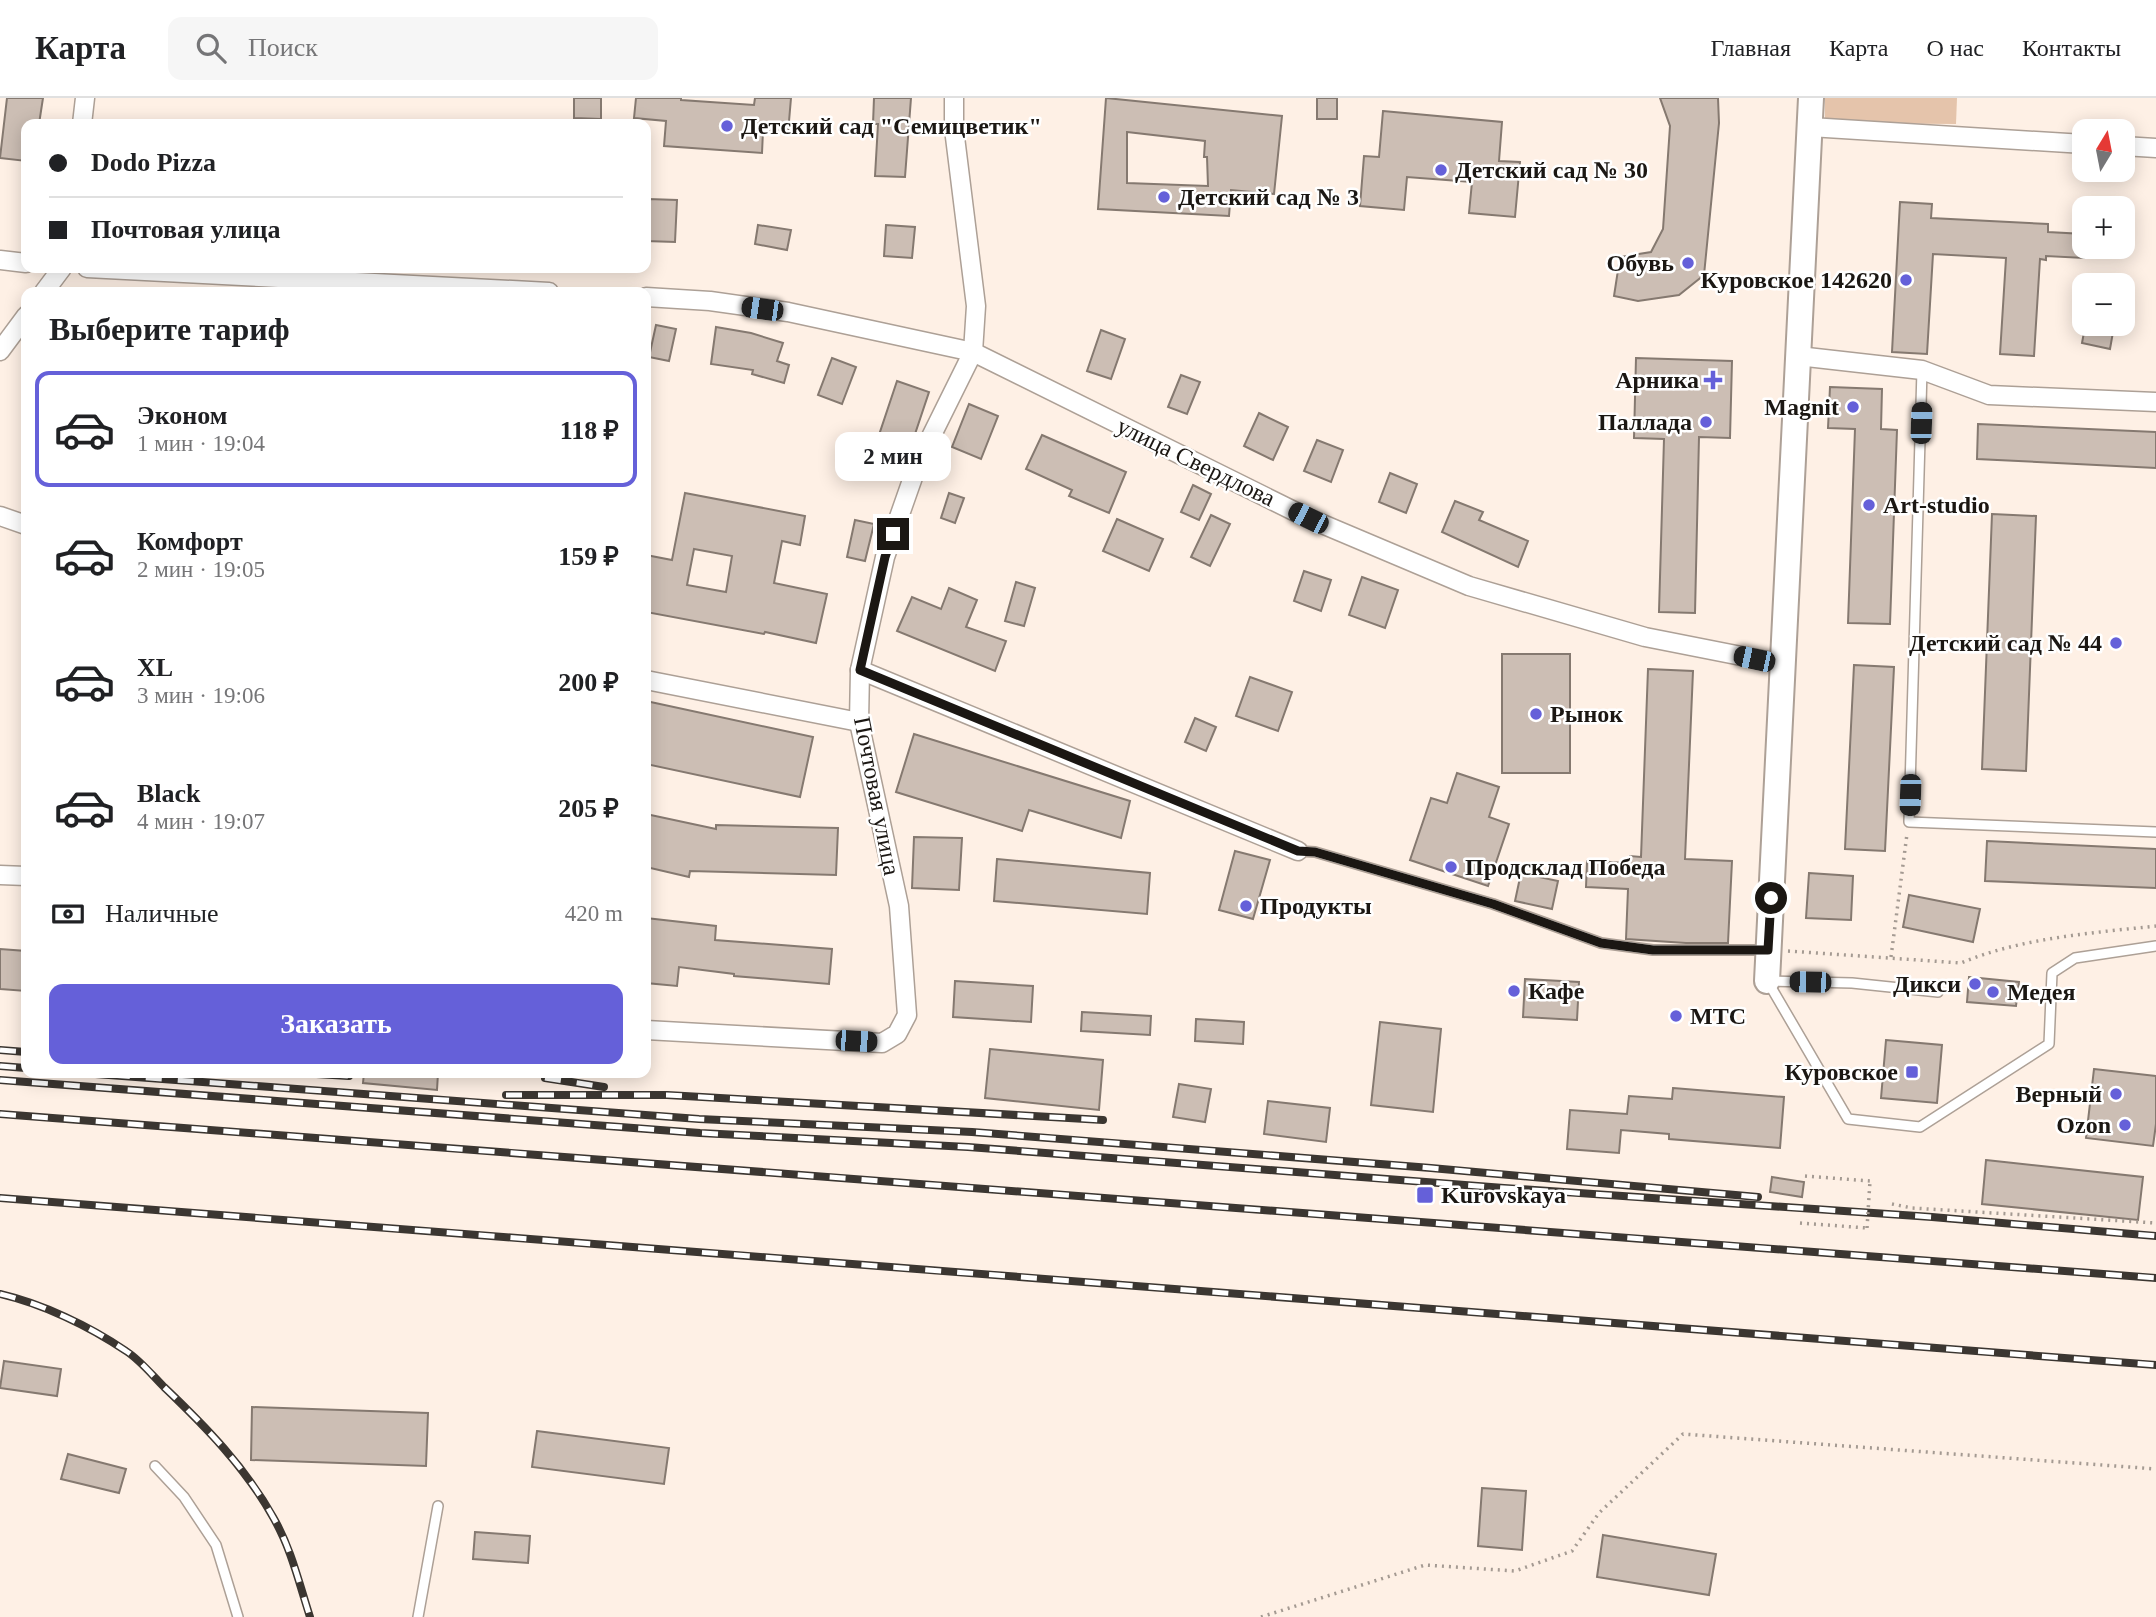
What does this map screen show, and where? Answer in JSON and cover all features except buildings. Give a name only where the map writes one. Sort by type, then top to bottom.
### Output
[{"type":"street","points":[[83,119],[85,98]]},
{"type":"street","name":"Почтовая улица","points":[[651,1030],[882,1043],[897,1034],[907,1015],[899,906],[859,722],[860,670],[885,557],[905,498],[918,463],[973,352],[976,306],[954,129],[954,98]]},
{"type":"street","points":[[1767,981],[1811,98]]},
{"type":"street","points":[[1810,127],[2072,143]]},
{"type":"street","points":[[2135,147],[2156,148]]},
{"type":"street","points":[[0,260],[21,262]]},
{"type":"street","points":[[183,273],[453,287]]},
{"type":"street","name":"улица Свердлова","points":[[651,297],[710,301],[788,312],[973,352],[1308,518],[1469,586],[1645,637],[1782,664]]},
{"type":"street","points":[[0,351],[21,323]]},
{"type":"street","points":[[1797,356],[1922,370],[1989,395],[2156,402]]},
{"type":"street","points":[[0,516],[21,523]]},
{"type":"street","points":[[860,670],[1298,851]]},
{"type":"street","points":[[651,681],[859,722]]},
{"type":"street","points":[[0,875],[21,876]]},
{"type":"lane","points":[[1922,370],[1909,822],[2156,832]]},
{"type":"lane","points":[[1298,851],[1315,852],[1493,904],[1601,943],[1653,950],[1768,950]]},
{"type":"lane","points":[[1767,981],[1848,1119],[1920,1127],[2049,1044],[2052,973],[2075,958],[2156,946]]},
{"type":"lane","points":[[1767,981],[1852,983],[1938,992]]},
{"type":"lane","points":[[155,1466],[184,1497],[216,1545],[238,1617]]},
{"type":"lane","points":[[418,1617],[438,1506]]},
{"type":"path","points":[[1891,957],[1909,822]]},
{"type":"path","points":[[1768,950],[1961,963],[1974,957],[2057,937],[2156,926]]},
{"type":"path","points":[[1800,1223],[1867,1228],[1870,1181],[1805,1175]]},
{"type":"path","points":[[1892,1205],[2156,1223]]},
{"type":"path","points":[[1261,1617],[1425,1565],[1515,1571],[1572,1551],[1599,1513],[1683,1434],[2156,1469]]},
{"type":"shaded area","points":[[1825,98],[1957,98],[1956,124],[1825,123]]},
{"type":"railway","points":[[0,1050],[21,1052]]},
{"type":"railway","points":[[0,1066],[21,1068]]},
{"type":"railway","points":[[149,1078],[699,1119],[972,1132],[1758,1197]]},
{"type":"railway","points":[[545,1078],[604,1087]]},
{"type":"railway","points":[[0,1080],[700,1133],[968,1147],[1932,1217],[2156,1236]]},
{"type":"railway","points":[[506,1095],[667,1095],[1103,1120]]},
{"type":"railway","points":[[0,1114],[2156,1278]]},
{"type":"railway","points":[[0,1198],[2156,1365]]},
{"type":"railway","points":[[0,1294],[49,1310],[112,1342],[136,1359],[195,1417],[237,1464],[273,1517],[290,1553],[310,1617]]},
{"type":"place","name":"Детский сад \"Семицветик\"","points":[[727,126]]},
{"type":"place","name":"Детский сад № 30","points":[[1441,170]]},
{"type":"place","name":"Детский сад № 3","points":[[1164,197]]},
{"type":"place","name":"Обувь","points":[[1688,263]]},
{"type":"place","name":"Куровское 142620","points":[[1906,280]]},
{"type":"place","name":"Арника","points":[[1713,380]]},
{"type":"place","name":"Magnit","points":[[1853,407]]},
{"type":"place","name":"Паллада","points":[[1706,422]]},
{"type":"place","name":"Art-studio","points":[[1869,505]]},
{"type":"place","name":"Детский сад № 44","points":[[2116,643]]},
{"type":"place","name":"Рынок","points":[[1536,714]]},
{"type":"place","name":"Продсклад Победа","points":[[1451,867]]},
{"type":"place","name":"Продукты","points":[[1246,906]]},
{"type":"place","name":"Дикси","points":[[1975,984]]},
{"type":"place","name":"Кафе","points":[[1514,991]]},
{"type":"place","name":"Медея","points":[[1993,992]]},
{"type":"place","name":"МТС","points":[[1676,1016]]},
{"type":"place","name":"Куровское","points":[[1912,1072]]},
{"type":"place","name":"Верный","points":[[2116,1094]]},
{"type":"place","name":"Ozon","points":[[2125,1125]]},
{"type":"place","name":"Kurovskaya","points":[[1425,1195]]},
{"type":"route","points":[[893,534],[885,557],[860,670],[1298,851],[1315,852],[1493,904],[1601,943],[1653,950],[1768,950],[1771,898]]}]
